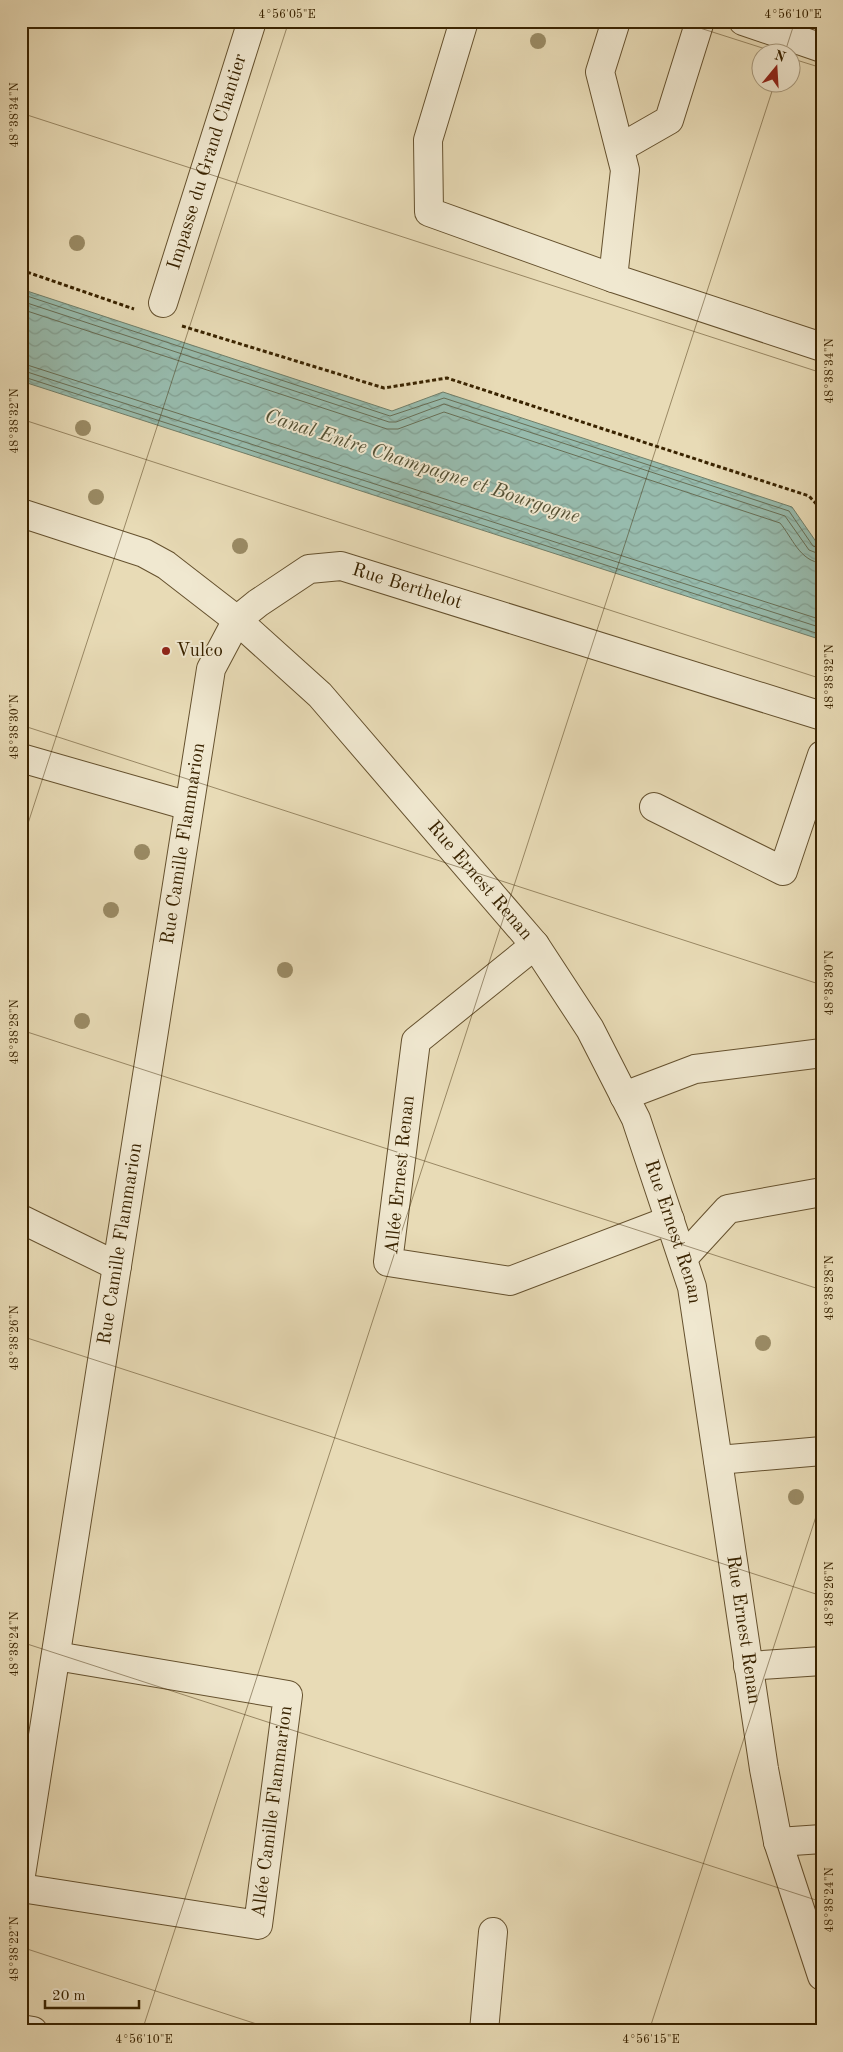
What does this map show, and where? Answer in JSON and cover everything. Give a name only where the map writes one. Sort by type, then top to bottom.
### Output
[{"type":"street","name":"Impasse du Grand Chantier","points":[[161,313],[252,21]]},
{"type":"street","points":[[464,21],[428,140],[429,212],[613,278],[822,347]]},
{"type":"street","points":[[613,278],[625,170],[600,72],[616,21]]},
{"type":"street","points":[[620,148],[669,120],[700,21]]},
{"type":"street","points":[[743,21],[822,48]]},
{"type":"street","points":[[21,513],[144,553],[166,565],[237,620]]},
{"type":"street","name":"Rue Berthelot","points":[[237,620],[258,603],[309,569],[341,566],[822,716]]},
{"type":"street","name":"Rue Camille Flammarion","points":[[21,1875],[31,1739],[56,1656],[211,669],[237,620]]},
{"type":"street","name":"Rue Ernest Renan","points":[[237,620],[320,695],[535,945],[590,1029],[636,1119],[692,1287],[762,1757],[778,1842],[822,1976]]},
{"type":"street","points":[[654,807],[782,871],[822,755]]},
{"type":"street","points":[[21,758],[189,806]]},
{"type":"street","name":"Allée Ernest Renan","points":[[535,945],[416,1041],[388,1262],[510,1281],[670,1220]]},
{"type":"street","points":[[624,1096],[695,1069],[822,1052]]},
{"type":"street","points":[[683,1258],[728,1209],[822,1192]]},
{"type":"street","points":[[21,1219],[117,1266]]},
{"type":"street","points":[[718,1460],[822,1451]]},
{"type":"street","name":"Allée Camille Flammarion","points":[[21,1888],[258,1925],[288,1695],[56,1656]]},
{"type":"street","points":[[748,1666],[822,1661]]},
{"type":"street","points":[[778,1842],[822,1839]]},
{"type":"street","points":[[484,2031],[493,1932]]},
{"type":"street","points":[[21,2029],[33,2031]]},
{"type":"path","points":[[21,270],[161,313],[384,388],[447,378],[809,496],[822,510]]},
{"type":"water","name":"Canal Entre Champagne et Bourgogne","points":[[21,289],[392,411],[443,392],[792,507],[817,543],[822,545],[822,640],[21,381]]},
{"type":"place","name":"Vulco","points":[[166,651]]}]
